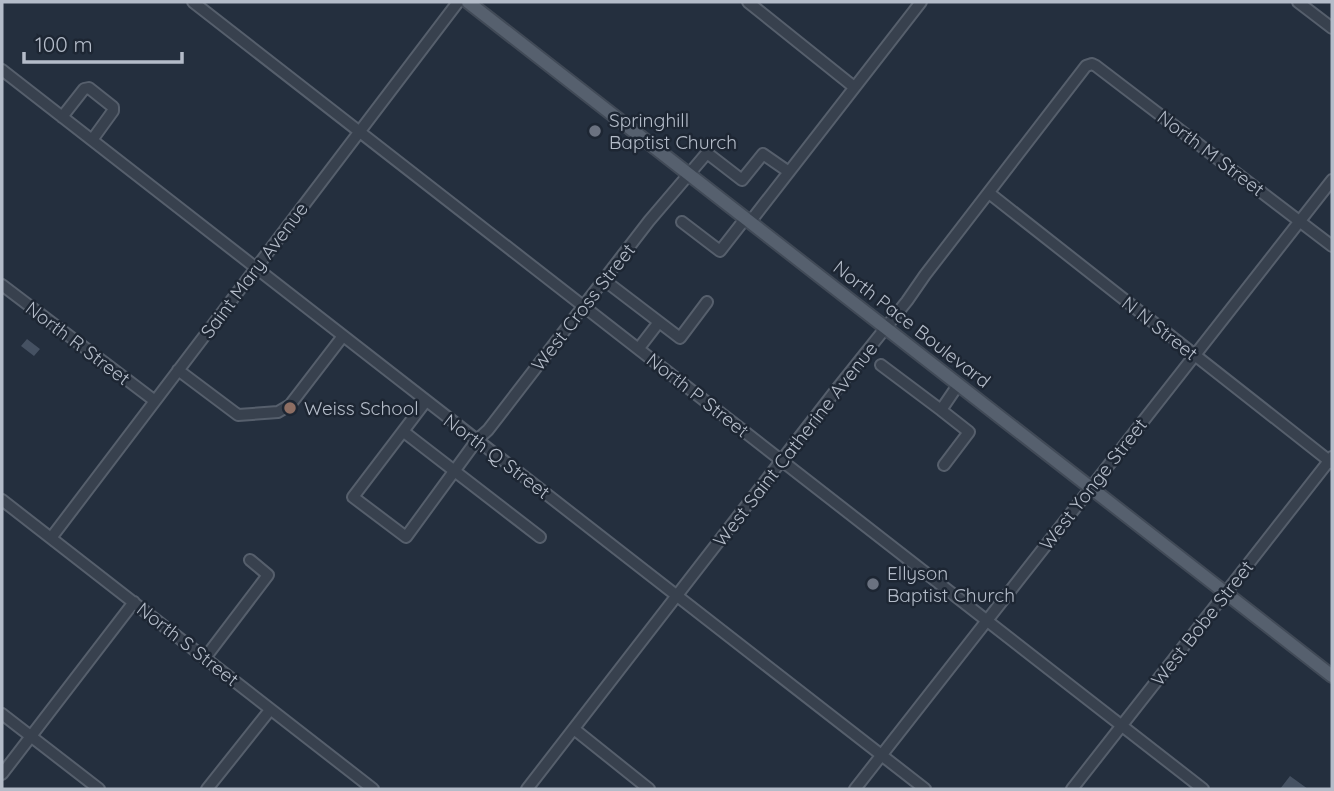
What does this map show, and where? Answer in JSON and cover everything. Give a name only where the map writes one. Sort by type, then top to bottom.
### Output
[{"type":"main road","name":"North Pace Boulevard","points":[[468,2],[1332,676]]},
{"type":"street","name":"North P Street","points":[[193,2],[1203,789]]},
{"type":"street","name":"Saint Mary Avenue","points":[[51,538],[458,2]]},
{"type":"street","points":[[748,2],[854,87]]},
{"type":"street","points":[[682,222],[720,251],[789,172],[921,2]]},
{"type":"street","points":[[1298,2],[1332,28]]},
{"type":"street","name":"West Saint Catherine Avenue","points":[[527,789],[1089,64]]},
{"type":"street","name":"North M Street","points":[[1089,64],[1096,66],[1332,246]]},
{"type":"street","name":"North Q Street","points":[[2,70],[925,789]]},
{"type":"street","points":[[62,117],[84,89],[89,88],[113,107],[113,111],[92,140]]},
{"type":"street","name":"West Cross Street","points":[[404,432],[353,497],[406,537],[477,440],[488,430],[707,153],[742,180],[763,154],[789,172]]},
{"type":"street","name":"West Yonge Street","points":[[855,789],[1332,180]]},
{"type":"street","name":"N N Street","points":[[989,193],[1331,460]]},
{"type":"street","points":[[604,280],[680,338],[707,302]]},
{"type":"street","name":"North R Street","points":[[2,285],[155,401]]},
{"type":"street","points":[[639,348],[659,322]]},
{"type":"street","points":[[178,370],[238,415],[278,412],[290,405],[343,336]]},
{"type":"street","points":[[881,365],[969,432],[944,465]]},
{"type":"street","points":[[940,410],[958,385]]},
{"type":"street","points":[[426,401],[404,432],[540,537]]},
{"type":"street","name":"West Bobe Street","points":[[1073,789],[1331,460]]},
{"type":"street","name":"North S Street","points":[[2,500],[373,789]]},
{"type":"street","points":[[205,658],[268,575],[250,560]]},
{"type":"street","points":[[2,774],[134,602]]},
{"type":"street","points":[[207,789],[270,709]]},
{"type":"street","points":[[2,714],[99,789]]},
{"type":"street","points":[[574,729],[649,789]]},
{"type":"building","points":[[27,339],[40,349],[34,356],[21,346]]},
{"type":"building","points":[[1290,776],[1308,789],[1280,789]]},
{"type":"place","name":"Springhill Baptist Church","points":[[595,131]]},
{"type":"place","name":"Weiss School","points":[[290,408]]},
{"type":"place","name":"Ellyson Baptist Church","points":[[873,584]]}]
